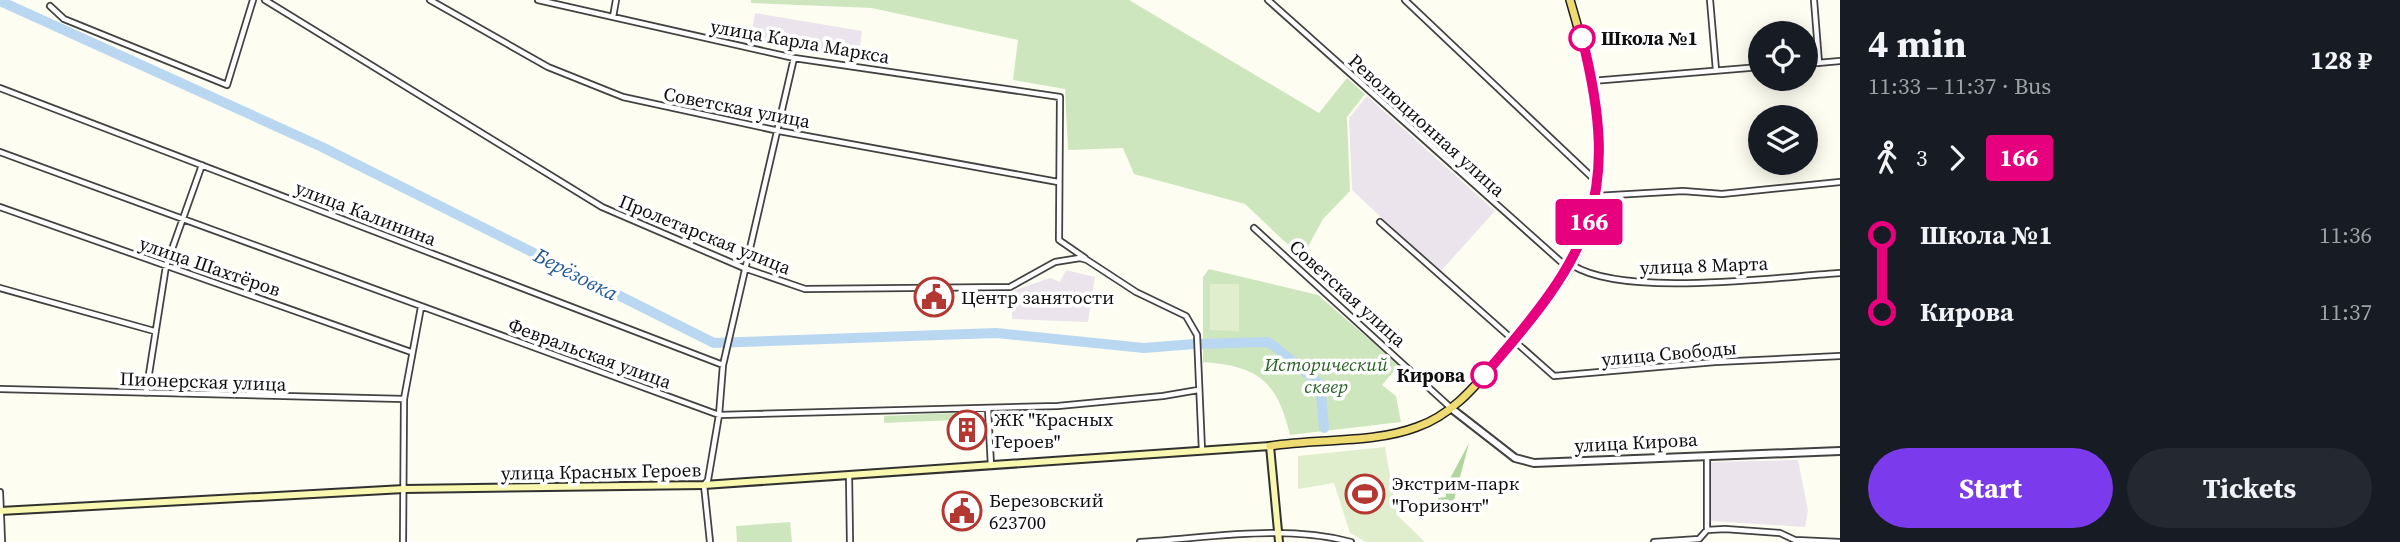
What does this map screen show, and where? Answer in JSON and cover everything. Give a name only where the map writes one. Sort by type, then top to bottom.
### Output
[{"type":"main road","points":[[1278,538],[1270,446],[1401,432],[1419,427],[1452,409],[1513,342],[1570,267],[1586,231],[1596,196],[1599,156],[1592,81],[1570,0]]},
{"type":"main road","name":"улица Красных Героев","points":[[0,511],[404,489],[704,485],[1270,446]]},
{"type":"street","points":[[50,6],[64,19],[227,85],[253,0]]},
{"type":"street","name":"Пролетарская улица","points":[[265,0],[602,207],[744,268],[806,289],[1010,287],[1055,262],[1080,258],[1087,260]]},
{"type":"street","name":"Советская улица","points":[[430,0],[548,67],[592,87],[644,103],[779,131],[1058,182]]},
{"type":"street","name":"улица Карла Маркса","points":[[538,0],[794,58],[1060,97],[1058,182]]},
{"type":"street","points":[[613,17],[616,0]]},
{"type":"street","name":"Революционная улица","points":[[1268,0],[1570,267]]},
{"type":"street","points":[[1405,0],[1598,183]]},
{"type":"street","points":[[1710,0],[1716,71]]},
{"type":"street","points":[[1814,0],[1819,63],[1840,61]]},
{"type":"street","points":[[710,542],[704,485],[708,480],[719,415],[723,365],[794,58]]},
{"type":"street","points":[[1592,81],[1748,68]]},
{"type":"street","name":"улица Калинина","points":[[0,88],[723,365]]},
{"type":"street","name":"Февральская улица","points":[[0,152],[182,221],[719,415],[1058,406],[1198,390]]},
{"type":"street","points":[[146,393],[166,266],[202,165]]},
{"type":"street","points":[[1058,182],[1059,240],[1136,292],[1186,316],[1197,335],[1202,452]]},
{"type":"street","points":[[1596,196],[1683,191],[1722,194],[1840,182]]},
{"type":"street","name":"улица Шахтёров","points":[[0,207],[411,352]]},
{"type":"street","points":[[1380,222],[1513,342]]},
{"type":"street","name":"Советская улица","points":[[1254,228],[1452,409]]},
{"type":"street","name":"улица 8 Марта","points":[[1570,267],[1627,281],[1665,284],[1840,273]]},
{"type":"street","points":[[0,288],[154,331]]},
{"type":"street","points":[[403,542],[404,399],[421,307]]},
{"type":"street","name":"улица Свободы","points":[[1513,342],[1554,376],[1715,362],[1840,356]]},
{"type":"street","name":"Пионерская улица","points":[[0,389],[404,399]]},
{"type":"street","points":[[988,409],[991,466]]},
{"type":"street","name":"улица Кирова","points":[[1452,409],[1515,458],[1534,463],[1840,451]]},
{"type":"street","points":[[1654,542],[1699,539],[1707,530],[1707,455]]},
{"type":"street","points":[[849,475],[850,542]]},
{"type":"street","points":[[0,492],[2,542]]},
{"type":"street","points":[[1707,530],[1726,528],[1780,533],[1795,540],[1840,542]]},
{"type":"street","points":[[1140,542],[1278,538],[1351,542]]},
{"type":"shaded area","points":[[755,13],[862,31],[858,60],[750,42]]},
{"type":"shaded area","points":[[1367,96],[1495,211],[1440,272],[1352,190],[1349,118]]},
{"type":"shaded area","points":[[1066,270],[1095,277],[1088,322],[1012,319],[1012,291],[1050,278],[1060,282]]},
{"type":"shaded area","points":[[1798,460],[1808,511],[1805,527],[1711,521],[1710,462]]},
{"type":"green space","points":[[751,0],[1129,0],[1319,113],[1347,78],[1365,94],[1347,117],[1350,191],[1323,219],[1302,258],[1245,204],[1134,174],[1123,148],[1068,150],[1065,89],[1013,80],[1018,40],[872,8],[751,3]]},
{"type":"green space","name":"Исторический сквер","points":[[1209,269],[1318,295],[1399,365],[1382,385],[1396,396],[1401,422],[1290,435],[1279,401],[1262,379],[1238,367],[1203,362],[1203,277]]},
{"type":"green space","points":[[1210,284],[1239,284],[1239,331],[1210,330]]},
{"type":"green space","points":[[955,413],[955,420],[884,423],[884,416]]},
{"type":"green space","points":[[1469,443],[1454,500],[1441,512],[1437,508],[1438,498],[1446,497],[1445,488]]},
{"type":"green space","name":"Экстрим-парк \"Горизонт\"","points":[[1385,447],[1397,515],[1425,542],[1366,542],[1350,533],[1334,483],[1298,489],[1298,456]]},
{"type":"green space","points":[[790,522],[792,542],[737,542],[736,526]]},
{"type":"waterway","name":"Берёзовка","points":[[0,1],[322,147],[714,343],[996,333],[1144,348],[1195,344]]},
{"type":"waterway","name":"Берёзовка","points":[[1198,344],[1267,342],[1274,346],[1320,384],[1324,428]]},
{"type":"bus line","name":"166","points":[[1484,375],[1559,285],[1582,242],[1590,220],[1598,183],[1599,156],[1592,81],[1582,38]]},
{"type":"place","name":"Школа №1","points":[[1582,38]]},
{"type":"place","name":"Центр занятости","points":[[934,297]]},
{"type":"place","name":"Кирова","points":[[1484,375]]},
{"type":"place","name":"ЖК \"Красных Героев\"","points":[[967,430]]},
{"type":"place","name":"Экстрим-парк \"Горизонт\"","points":[[1365,494]]},
{"type":"place","name":"Березовский 623700","points":[[962,511]]}]
